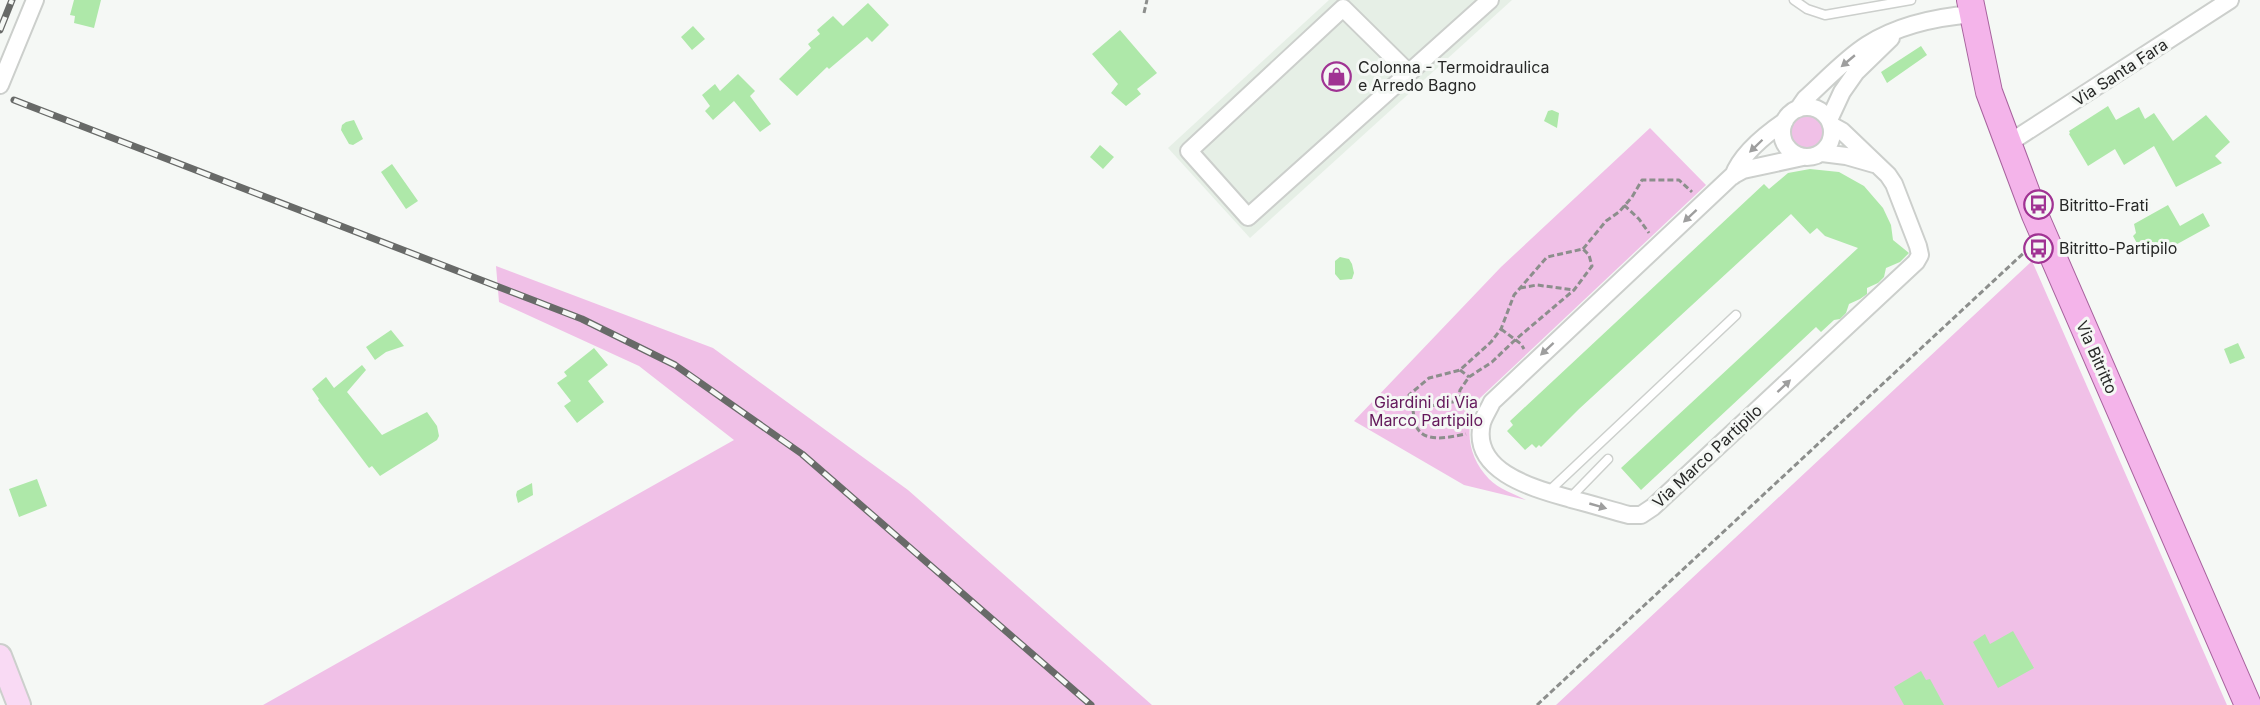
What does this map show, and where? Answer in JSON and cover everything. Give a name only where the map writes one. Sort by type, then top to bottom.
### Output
[{"type":"main road","name":"Via Bitritto","points":[[1971,7],[1989,92],[2044,236],[2248,705]]},
{"type":"street","points":[[0,85],[35,0]]},
{"type":"street","points":[[1409,73],[1343,8],[1189,151],[1248,217],[1409,73],[1490,0]]},
{"type":"street","name":"Via Santa Fara","points":[[2009,143],[2230,0]]},
{"type":"street","points":[[1898,31],[1856,72],[1842,92],[1830,122],[1831,140],[1822,153],[1803,157],[1789,150],[1785,144],[1783,129],[1788,116],[1798,109],[1805,99],[1834,72],[1868,44],[1898,31],[1922,22],[1949,16],[1971,7]]},
{"type":"street","points":[[1798,109],[1819,110],[1830,122]]},
{"type":"street","name":"Via Marco Partipilo","points":[[1732,176],[1737,164],[1785,121]]},
{"type":"street","name":"Via Marco Partipilo","points":[[1803,157],[1743,170],[1732,176],[1492,402],[1482,423],[1482,437],[1486,452],[1497,468],[1516,481],[1548,492],[1629,515],[1641,515],[1653,507],[1916,262],[1920,255],[1918,246],[1894,184],[1879,166],[1830,122]]},
{"type":"street","points":[[1822,153],[1846,156],[1879,166]]},
{"type":"street","points":[[0,656],[19,705]]},
{"type":"lane","points":[[1794,0],[1807,9],[1825,15],[1911,0]]},
{"type":"lane","points":[[1548,492],[1736,315]]},
{"type":"lane","points":[[1570,498],[1608,459]]},
{"type":"path","points":[[1144,13],[1147,0]]},
{"type":"path","points":[[1467,434],[1436,439],[1424,434],[1416,425],[1409,395],[1429,378],[1460,370],[1491,342],[1501,329],[1514,295],[1547,257],[1584,249],[1606,221],[1624,205],[1642,180],[1679,180],[1694,194]]},
{"type":"path","points":[[1624,205],[1639,219],[1650,234]]},
{"type":"path","points":[[1538,705],[2044,236]]},
{"type":"path","points":[[1458,401],[1460,390],[1469,377],[1492,363],[1515,340],[1574,290],[1592,266],[1589,255],[1584,249]]},
{"type":"path","points":[[1520,288],[1538,285],[1574,290]]},
{"type":"path","points":[[1501,329],[1521,344],[1525,351]]},
{"type":"path","points":[[1460,370],[1469,377]]},
{"type":"path","points":[[1414,409],[1458,401],[1474,404]]},
{"type":"shaded area","name":"Colonna - Termoidraulica e Arredo Bagno","points":[[1329,0],[1512,0],[1250,238],[1168,148]]},
{"type":"green space","points":[[1807,116],[1820,121],[1825,134],[1820,147],[1807,152],[1794,147],[1789,134],[1794,121]]},
{"type":"green space","name":"Giardini di Via Marco Partipilo","points":[[1650,128],[1706,185],[1480,398],[1471,419],[1472,450],[1482,470],[1493,483],[1526,500],[1464,485],[1354,421],[1501,267]]},
{"type":"green space","points":[[2032,261],[2227,705],[1556,705]]},
{"type":"green space","points":[[496,266],[713,348],[908,490],[1152,705],[263,705],[734,440],[639,366],[499,302]]},
{"type":"building","points":[[74,0],[101,0],[94,28],[74,23],[75,16],[70,15]]},
{"type":"building","points":[[868,3],[889,25],[872,42],[867,37],[829,69],[827,67],[797,96],[779,79],[811,48],[808,44],[820,34],[817,30],[833,16],[843,26]]},
{"type":"building","points":[[693,26],[705,39],[692,50],[681,37]]},
{"type":"building","points":[[1120,30],[1157,73],[1137,89],[1141,94],[1126,106],[1111,93],[1118,84],[1092,54]]},
{"type":"building","points":[[1921,46],[1927,55],[1887,83],[1881,72]]},
{"type":"building","points":[[738,74],[755,91],[750,96],[771,124],[760,132],[734,101],[713,120],[705,111],[710,106],[702,95],[715,84],[720,91]]},
{"type":"building","points":[[2108,106],[2116,120],[2139,107],[2145,119],[2154,113],[2173,141],[2206,115],[2230,142],[2215,156],[2222,163],[2176,187],[2154,146],[2124,165],[2115,149],[2088,166],[2069,131]]},
{"type":"building","points":[[1548,111],[1559,113],[1557,128],[1544,121]]},
{"type":"building","points":[[354,120],[363,139],[353,145],[349,144],[341,130],[342,125]]},
{"type":"building","points":[[1100,145],[1114,157],[1103,169],[1090,157]]},
{"type":"building","points":[[392,164],[418,201],[406,209],[381,172]]},
{"type":"building","points":[[1810,169],[1839,172],[1864,186],[1883,208],[1891,225],[1893,240],[1909,253],[1900,262],[1886,268],[1884,277],[1867,288],[1867,294],[1849,304],[1846,313],[1840,319],[1834,320],[1821,332],[1816,327],[1641,490],[1621,468],[1858,248],[1825,236],[1817,228],[1810,234],[1791,214],[1579,409],[1541,447],[1539,445],[1536,448],[1532,444],[1525,450],[1507,431],[1513,425],[1510,421],[1764,184],[1769,189],[1788,173]]},
{"type":"building","points":[[2168,205],[2180,226],[2203,213],[2210,226],[2150,259],[2133,236],[2136,233],[2134,224]]},
{"type":"building","points":[[1340,257],[1349,259],[1352,264],[1354,273],[1352,279],[1340,280],[1335,274],[1335,261]]},
{"type":"building","points":[[391,330],[404,346],[386,352],[375,360],[366,347]]},
{"type":"building","points":[[2238,343],[2245,358],[2230,364],[2224,349]]},
{"type":"building","points":[[594,348],[608,365],[588,381],[604,402],[577,423],[564,406],[571,401],[557,383],[567,376],[564,372]]},
{"type":"building","points":[[362,365],[366,370],[347,392],[382,435],[427,412],[437,426],[439,436],[437,440],[380,476],[372,466],[369,468],[312,389],[326,377],[334,388]]},
{"type":"building","points":[[37,479],[47,506],[19,517],[9,489]]},
{"type":"building","points":[[532,483],[533,495],[518,503],[517,491]]},
{"type":"building","points":[[2013,631],[2034,668],[1998,688],[1973,642],[1985,634],[1990,644]]},
{"type":"building","points":[[1921,671],[1926,680],[1930,679],[1944,705],[1904,705],[1894,687]]},
{"type":"railway","points":[[0,30],[12,0]]},
{"type":"railway","points":[[14,100],[582,319],[675,365],[802,454],[1091,705]]},
{"type":"place","name":"Colonna - Termoidraulica e Arredo Bagno","points":[[1337,76]]},
{"type":"place","name":"Bitritto-Frati","points":[[2038,205]]},
{"type":"place","name":"Bitritto-Partipilo","points":[[2038,248]]}]
